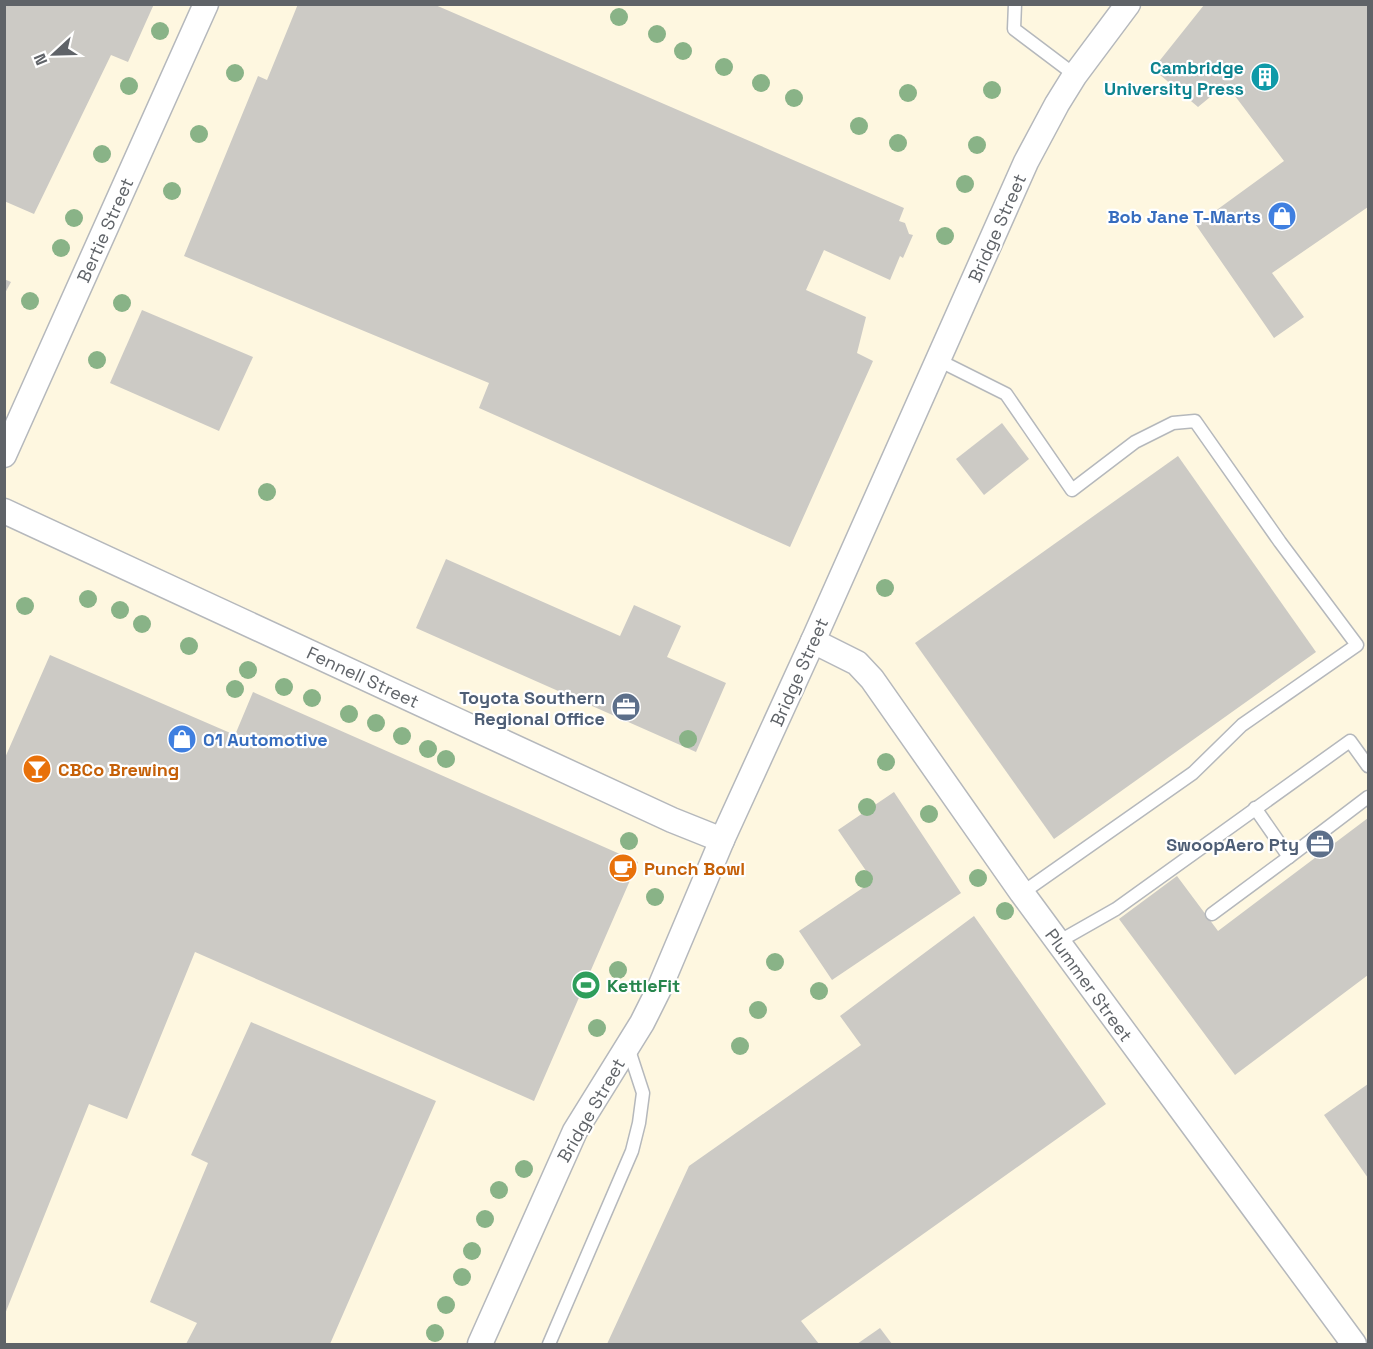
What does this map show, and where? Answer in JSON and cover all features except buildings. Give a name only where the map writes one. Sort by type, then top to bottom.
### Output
[{"type":"street","name":"Bertie Street","points":[[4,455],[206,4]]},
{"type":"street","name":"Bridge Street","points":[[480,1344],[567,1148],[589,1108],[628,1047],[660,987],[722,840],[1026,162],[1075,75],[1128,4]]},
{"type":"street","name":"Fennell Street","points":[[4,511],[672,820],[722,840]]},
{"type":"street","name":"Plummer Street","points":[[813,641],[857,663],[872,679],[1022,893],[1354,1344]]},
{"type":"lane","points":[[1015,4],[1014,29],[1075,75]]},
{"type":"lane","points":[[938,360],[1006,394],[1072,490],[1135,442],[1173,423],[1195,421],[1280,542],[1357,645],[1242,725],[1193,772],[1022,893]]},
{"type":"lane","points":[[1058,942],[1116,909],[1350,741],[1368,766]]},
{"type":"lane","points":[[1212,914],[1368,797]]},
{"type":"lane","points":[[1255,808],[1289,857]]},
{"type":"lane","points":[[549,1344],[632,1151],[643,1093],[628,1047]]},
{"type":"shaded area","points":[[5,5],[1368,5],[1368,1344],[5,1344]]},
{"type":"place","name":"Cambridge University Press","points":[[1265,77]]},
{"type":"place","name":"Bob Jane T-Marts","points":[[1282,216]]},
{"type":"place","name":"Toyota Southern Regional Office","points":[[626,707]]},
{"type":"place","name":"01 Automotive","points":[[182,739]]},
{"type":"place","name":"CBCo Brewing","points":[[37,769]]},
{"type":"place","name":"SwoopAero Pty","points":[[1320,844]]},
{"type":"place","name":"Punch Bowl","points":[[623,868]]},
{"type":"place","name":"KettleFit","points":[[586,985]]}]
